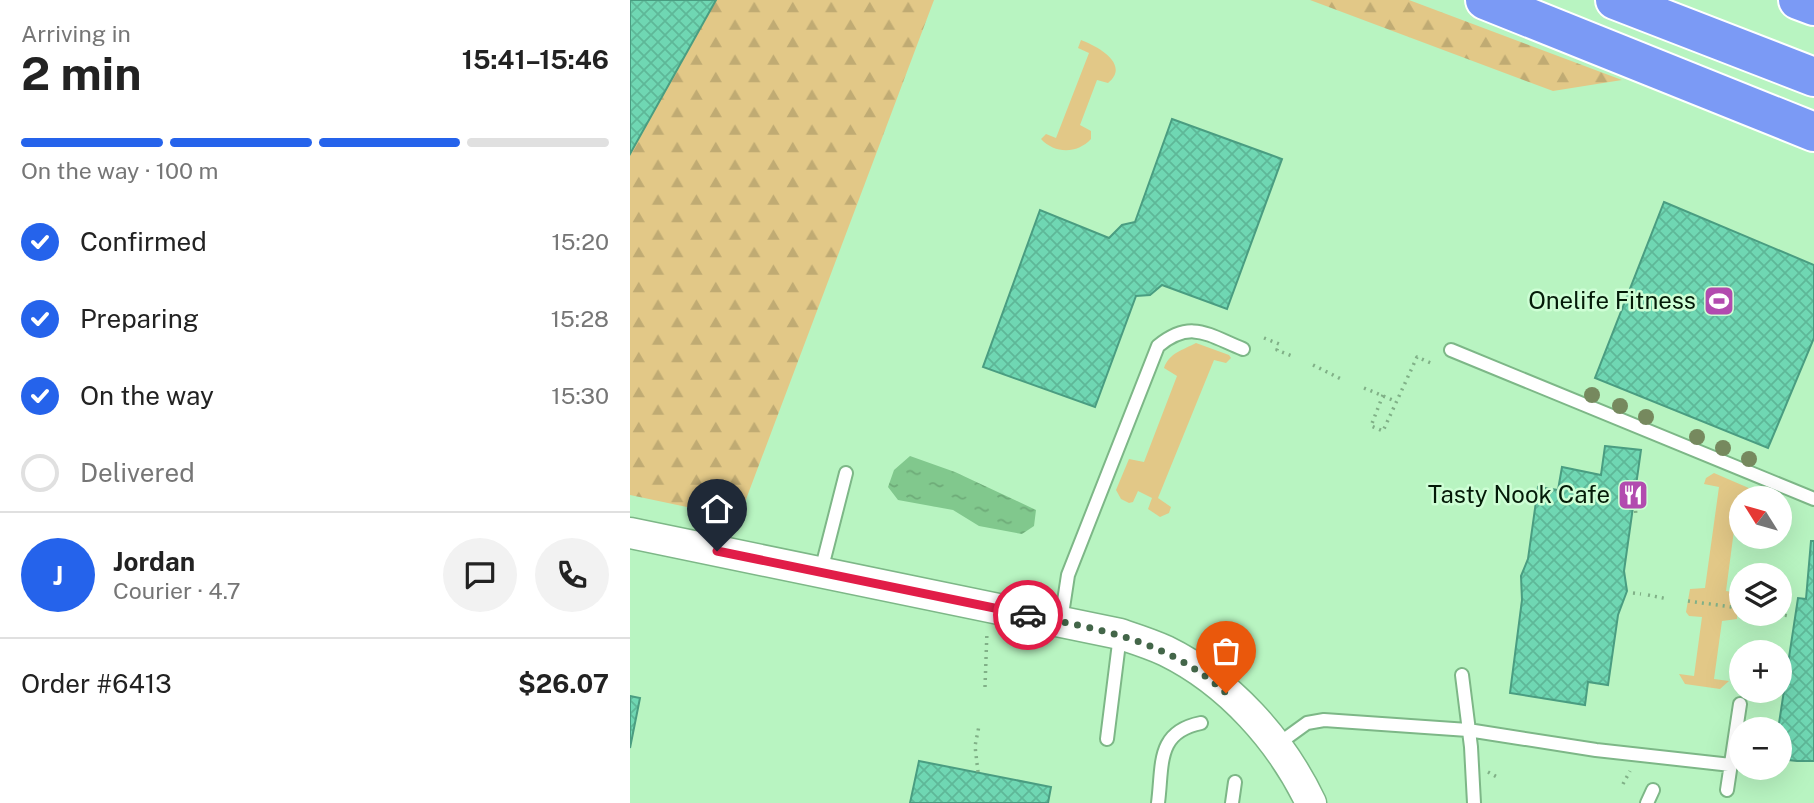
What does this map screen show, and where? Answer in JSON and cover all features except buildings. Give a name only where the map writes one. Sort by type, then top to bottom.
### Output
[{"type":"highway","points":[[1485,0],[1814,132]]},
{"type":"highway","points":[[1615,0],[1814,78]]},
{"type":"highway","points":[[1798,0],[1814,6]]},
{"type":"street","points":[[630,533],[1061,621],[1120,634],[1166,651],[1207,676],[1278,744],[1311,803]]},
{"type":"lane","points":[[1061,621],[1068,575],[1158,346],[1174,333],[1194,329],[1243,349]]},
{"type":"lane","points":[[1451,350],[1814,499]]},
{"type":"lane","points":[[820,572],[846,473]]},
{"type":"lane","points":[[1107,739],[1120,634]]},
{"type":"lane","points":[[1462,675],[1474,797]]},
{"type":"lane","points":[[1738,717],[1740,704]]},
{"type":"lane","points":[[1278,744],[1307,723],[1324,720],[1468,730],[1596,750],[1729,765]]},
{"type":"lane","points":[[1158,803],[1166,743],[1172,734],[1183,726],[1201,723]]},
{"type":"lane","points":[[1727,790],[1729,778]]},
{"type":"lane","points":[[1232,803],[1235,782]]},
{"type":"lane","points":[[1647,803],[1653,789]]},
{"type":"path","points":[[1264,338],[1279,344],[1277,350],[1292,356]]},
{"type":"path","points":[[1364,388],[1399,402],[1417,357],[1433,363]]},
{"type":"path","points":[[1313,365],[1343,380]]},
{"type":"path","points":[[1383,396],[1371,426],[1383,431],[1395,401]]},
{"type":"path","points":[[1634,497],[1636,514]]},
{"type":"path","points":[[1633,593],[1641,594]]},
{"type":"path","points":[[1648,595],[1668,599]]},
{"type":"path","points":[[1688,601],[1729,607]]},
{"type":"path","points":[[985,687],[987,631]]},
{"type":"path","points":[[978,772],[975,746],[979,726]]},
{"type":"path","points":[[1623,784],[1629,774],[1631,762]]},
{"type":"green space","points":[[716,0],[934,0],[739,518],[630,495],[630,154]]},
{"type":"green space","points":[[1310,0],[1409,0],[1622,80],[1553,91]]},
{"type":"green space","points":[[1081,40],[1103,51],[1116,69],[1108,83],[1097,80],[1080,125],[1091,131],[1091,139],[1073,150],[1059,150],[1041,139],[1046,134],[1056,138],[1089,53],[1078,48]]},
{"type":"green space","points":[[1196,343],[1231,358],[1226,363],[1214,360],[1158,498],[1171,507],[1169,513],[1160,517],[1148,509],[1152,498],[1138,491],[1133,502],[1129,503],[1121,499],[1116,490],[1129,459],[1144,462],[1177,376],[1164,368],[1166,363],[1177,352]]},
{"type":"green space","points":[[1714,473],[1744,486],[1729,486],[1729,550],[1731,550],[1726,591],[1729,592],[1729,620],[1722,621],[1714,679],[1729,681],[1720,689],[1685,684],[1679,674],[1694,676],[1702,617],[1689,616],[1686,612],[1690,589],[1705,588],[1719,487],[1704,484],[1706,478]]},
{"type":"water","points":[[910,456],[955,472],[1036,510],[1034,526],[1022,534],[979,526],[953,510],[898,500],[888,487],[894,470]]},
{"type":"way so far","points":[[1028,615],[1120,634],[1166,651],[1207,676],[1226,693]]},
{"type":"place","name":"Onelife Fitness","points":[[1719,301]]},
{"type":"place","name":"Tasty Nook Cafe","points":[[1633,495]]},
{"type":"route","points":[[717,551],[1028,615]]}]
